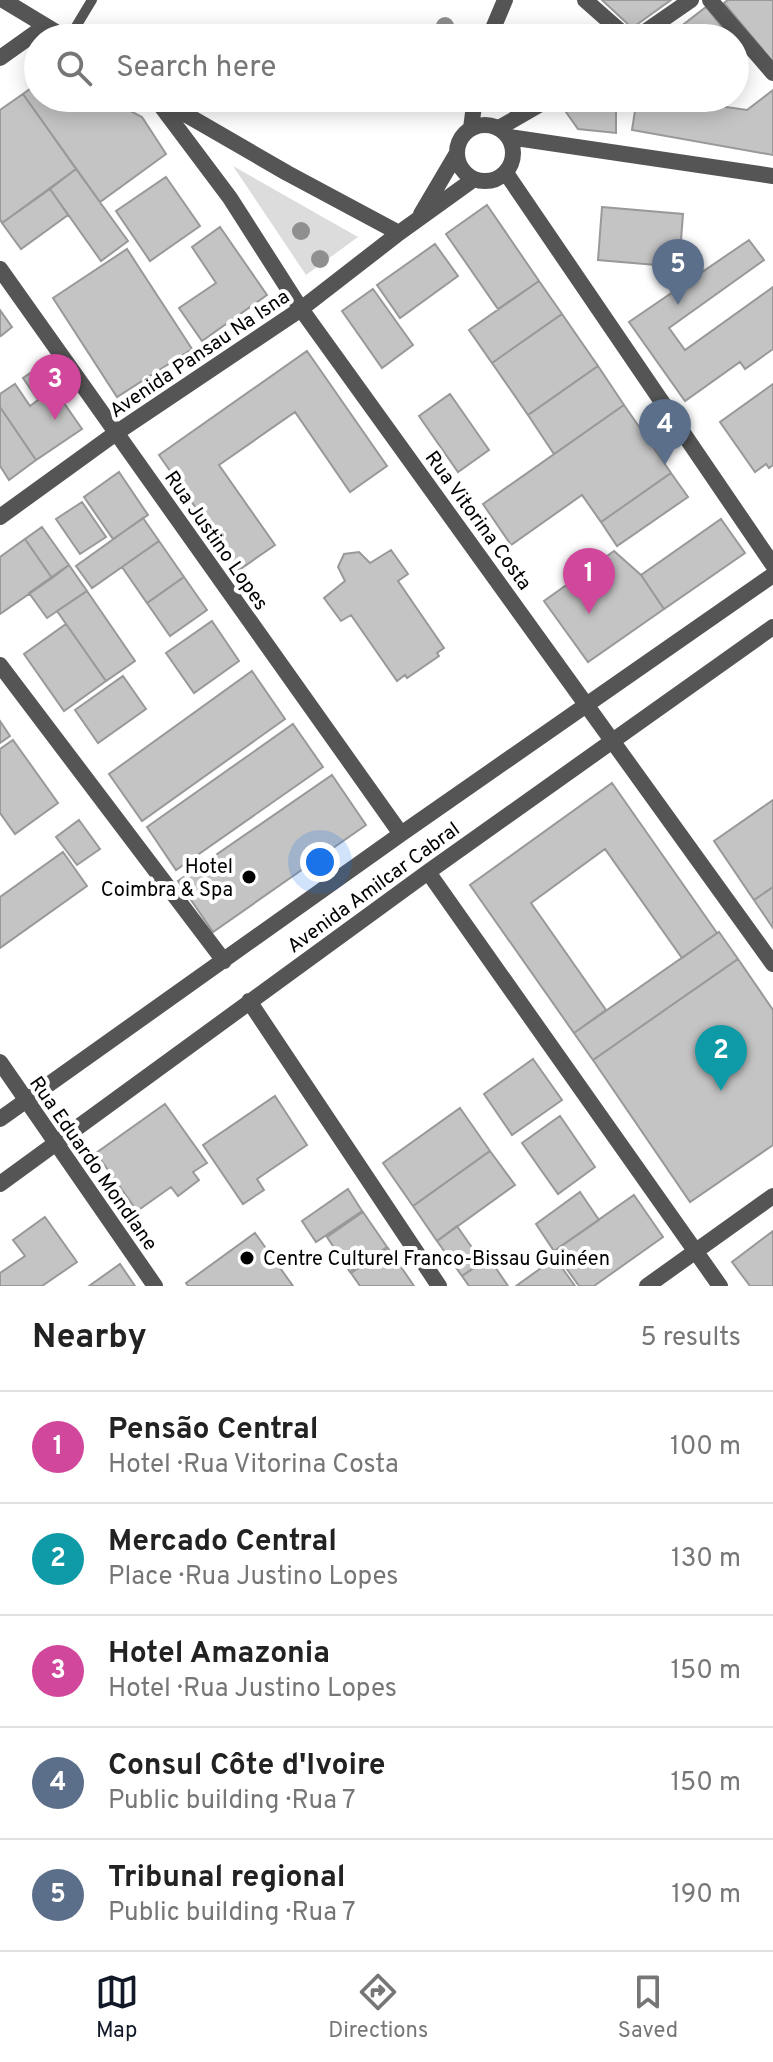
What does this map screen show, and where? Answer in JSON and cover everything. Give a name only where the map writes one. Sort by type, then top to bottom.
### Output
[{"type":"street","points":[[3,0],[42,24]]},
{"type":"street","points":[[495,24],[505,0]]},
{"type":"street","points":[[585,0],[612,24]]},
{"type":"street","points":[[656,24],[691,0]]},
{"type":"street","points":[[710,0],[731,24]]},
{"type":"street","points":[[0,58],[24,41]]},
{"type":"street","points":[[749,45],[773,73]]},
{"type":"street","name":"Rua Vitorina Costa","points":[[167,112],[230,198],[301,309],[773,964]]},
{"type":"street","points":[[181,112],[399,233]]},
{"type":"street","points":[[473,112],[471,128],[458,143],[457,153],[465,173],[474,179],[491,181],[506,173],[512,164],[514,153],[504,132]]},
{"type":"street","points":[[504,132],[532,112]]},
{"type":"street","points":[[471,128],[491,124],[504,132],[770,173]]},
{"type":"street","name":"Avenida Pansau Na Isna","points":[[418,219],[457,153]]},
{"type":"street","points":[[506,173],[773,565]]},
{"type":"street","name":"Avenida Pansau Na Isna","points":[[0,517],[116,433],[301,309],[474,179]]},
{"type":"street","name":"Rua Justino Lopes","points":[[0,269],[401,834]]},
{"type":"street","name":"Avenida Amilcar Cabral","points":[[0,1119],[773,575]]},
{"type":"street","name":"Avenida Amilcar Cabral","points":[[0,1184],[428,872],[773,627]]},
{"type":"street","points":[[0,665],[224,961]]},
{"type":"street","points":[[428,872],[720,1286]]},
{"type":"street","points":[[249,1001],[439,1286]]},
{"type":"street","name":"Rua Eduardo Mondlane","points":[[0,1062],[155,1286]]},
{"type":"street","points":[[647,1286],[773,1196]]},
{"type":"lane","points":[[77,24],[92,0]]},
{"type":"shaded area","points":[[233,166],[358,237],[306,275]]},
{"type":"building","points":[[602,0],[671,0],[638,24],[628,24]]},
{"type":"building","points":[[728,0],[773,0],[773,62],[749,33],[749,24],[741,24],[724,3]]},
{"type":"building","points":[[706,7],[720,24],[684,24]]},
{"type":"building","points":[[773,90],[773,155],[632,130],[635,112],[749,112],[749,108]]},
{"type":"building","points":[[23,94],[24,112],[36,112],[76,169],[2,223],[0,219],[0,110]]},
{"type":"building","points":[[36,112],[133,112],[142,117],[166,154],[100,202]]},
{"type":"building","points":[[566,112],[616,112],[616,133],[578,129]]},
{"type":"building","points":[[76,169],[128,241],[101,261],[50,189]]},
{"type":"building","points":[[166,177],[200,226],[150,261],[116,211]]},
{"type":"building","points":[[50,189],[68,215],[21,249],[2,223]]},
{"type":"building","points":[[487,205],[539,281],[498,309],[446,234]]},
{"type":"building","points":[[602,207],[683,214],[679,267],[598,260]]},
{"type":"building","points":[[220,227],[267,295],[202,341],[179,308],[216,283],[192,247]]},
{"type":"building","points":[[749,240],[764,260],[669,328],[685,350],[773,287],[773,349],[745,369],[740,362],[685,401],[629,322]]},
{"type":"building","points":[[435,244],[458,276],[400,318],[377,285]]},
{"type":"building","points":[[127,249],[192,349],[117,397],[53,298]]},
{"type":"building","points":[[539,281],[562,314],[492,363],[469,330]]},
{"type":"building","points":[[373,289],[413,345],[382,368],[342,311]]},
{"type":"building","points":[[0,310],[12,327],[1,336],[0,334]]},
{"type":"building","points":[[562,314],[598,366],[528,415],[492,363]]},
{"type":"building","points":[[307,351],[387,466],[350,492],[295,412],[219,465],[275,545],[239,570],[159,455]]},
{"type":"building","points":[[598,366],[624,405],[554,454],[528,415]]},
{"type":"building","points":[[39,367],[82,429],[36,460],[0,407],[0,394],[15,384],[30,406],[38,400],[23,378]]},
{"type":"building","points":[[773,384],[773,465],[769,468],[766,464],[755,472],[720,422]]},
{"type":"building","points":[[450,394],[489,450],[458,472],[419,416]]},
{"type":"building","points":[[624,405],[671,473],[601,522],[582,495],[511,545],[483,504]]},
{"type":"building","points":[[0,407],[36,460],[9,480],[0,466]]},
{"type":"building","points":[[119,472],[148,515],[113,539],[84,497]]},
{"type":"building","points":[[671,473],[688,497],[617,546],[601,522]]},
{"type":"building","points":[[82,502],[106,537],[80,554],[56,519]]},
{"type":"building","points":[[143,518],[159,541],[92,588],[76,566]]},
{"type":"building","points":[[721,519],[745,553],[664,609],[641,575]]},
{"type":"building","points":[[42,527],[69,565],[52,578],[25,539]]},
{"type":"building","points":[[25,539],[52,578],[0,614],[0,557]]},
{"type":"building","points":[[159,541],[184,577],[147,603],[122,567]]},
{"type":"building","points":[[391,550],[408,574],[398,581],[444,648],[437,653],[439,656],[407,678],[405,675],[397,681],[351,615],[341,621],[324,598],[345,581],[338,567],[344,554],[359,552],[370,563]]},
{"type":"building","points":[[614,551],[641,575],[664,609],[588,662],[544,601]]},
{"type":"building","points":[[69,565],[87,591],[47,618],[29,593]]},
{"type":"building","points":[[184,577],[207,610],[170,636],[147,603]]},
{"type":"building","points":[[87,591],[135,661],[106,681],[57,611]]},
{"type":"building","points":[[212,621],[239,661],[194,693],[166,653]]},
{"type":"building","points":[[66,624],[106,681],[64,711],[24,654]]},
{"type":"building","points":[[252,671],[285,719],[142,821],[109,774]]},
{"type":"building","points":[[123,676],[146,709],[98,743],[75,710]]},
{"type":"building","points":[[0,721],[10,736],[0,743]]},
{"type":"building","points":[[293,724],[323,767],[176,870],[147,827]]},
{"type":"building","points":[[13,740],[58,803],[15,834],[0,813],[0,749]]},
{"type":"building","points":[[332,775],[366,825],[213,932],[178,881]]},
{"type":"building","points":[[612,783],[717,933],[682,958],[605,849],[531,903],[606,1010],[574,1033],[470,885]]},
{"type":"building","points":[[773,800],[773,887],[754,900],[714,841]]},
{"type":"building","points":[[79,820],[100,849],[77,865],[56,837]]},
{"type":"building","points":[[63,852],[87,886],[0,948],[0,897]]},
{"type":"building","points":[[773,887],[773,928],[754,900]]},
{"type":"building","points":[[719,932],[738,959],[593,1060],[574,1033]]},
{"type":"building","points":[[738,959],[773,1010],[773,1145],[690,1202],[593,1060]]},
{"type":"building","points":[[533,1059],[562,1100],[512,1135],[484,1094]]},
{"type":"building","points":[[275,1096],[307,1145],[257,1179],[264,1190],[243,1204],[203,1145]]},
{"type":"building","points":[[165,1104],[207,1163],[193,1172],[199,1180],[178,1196],[171,1187],[137,1211],[96,1153]]},
{"type":"building","points":[[460,1108],[490,1151],[413,1206],[383,1163]]},
{"type":"building","points":[[560,1116],[595,1167],[558,1194],[522,1143]]},
{"type":"building","points":[[490,1151],[515,1185],[437,1241],[413,1206]]},
{"type":"building","points":[[348,1189],[362,1211],[316,1242],[302,1221]]},
{"type":"building","points":[[580,1192],[599,1220],[554,1251],[536,1224]]},
{"type":"building","points":[[634,1195],[663,1237],[594,1286],[579,1286],[554,1251]]},
{"type":"building","points":[[363,1212],[387,1247],[350,1272],[327,1237]]},
{"type":"building","points":[[45,1217],[77,1262],[42,1286],[0,1286],[0,1273],[25,1256],[13,1240]]},
{"type":"building","points":[[457,1226],[482,1262],[462,1276],[437,1241]]},
{"type":"building","points":[[773,1231],[773,1286],[750,1286],[732,1262]]},
{"type":"building","name":"Centre Culturel Franco-Bissau Guinéen","points":[[255,1233],[293,1286],[188,1286],[186,1283]]},
{"type":"building","points":[[388,1248],[414,1286],[360,1286],[351,1273]]},
{"type":"building","points":[[489,1258],[508,1286],[469,1286],[462,1276]]},
{"type":"building","points":[[555,1258],[575,1286],[516,1286]]},
{"type":"building","points":[[120,1264],[135,1286],[89,1286]]},
{"type":"place","name":"Tribunal regional","points":[[678,305]]},
{"type":"place","name":"Hotel Amazonia","points":[[55,420]]},
{"type":"place","name":"Consul Côte d'Ivoire","points":[[665,465]]},
{"type":"place","name":"Pensão Central","points":[[589,614]]},
{"type":"place","name":"Hotel Coimbra & Spa","points":[[249,877]]},
{"type":"place","name":"Mercado Central","points":[[721,1091]]},
{"type":"place","name":"Centre Culturel Franco-Bissau Guinéen","points":[[247,1258]]}]
